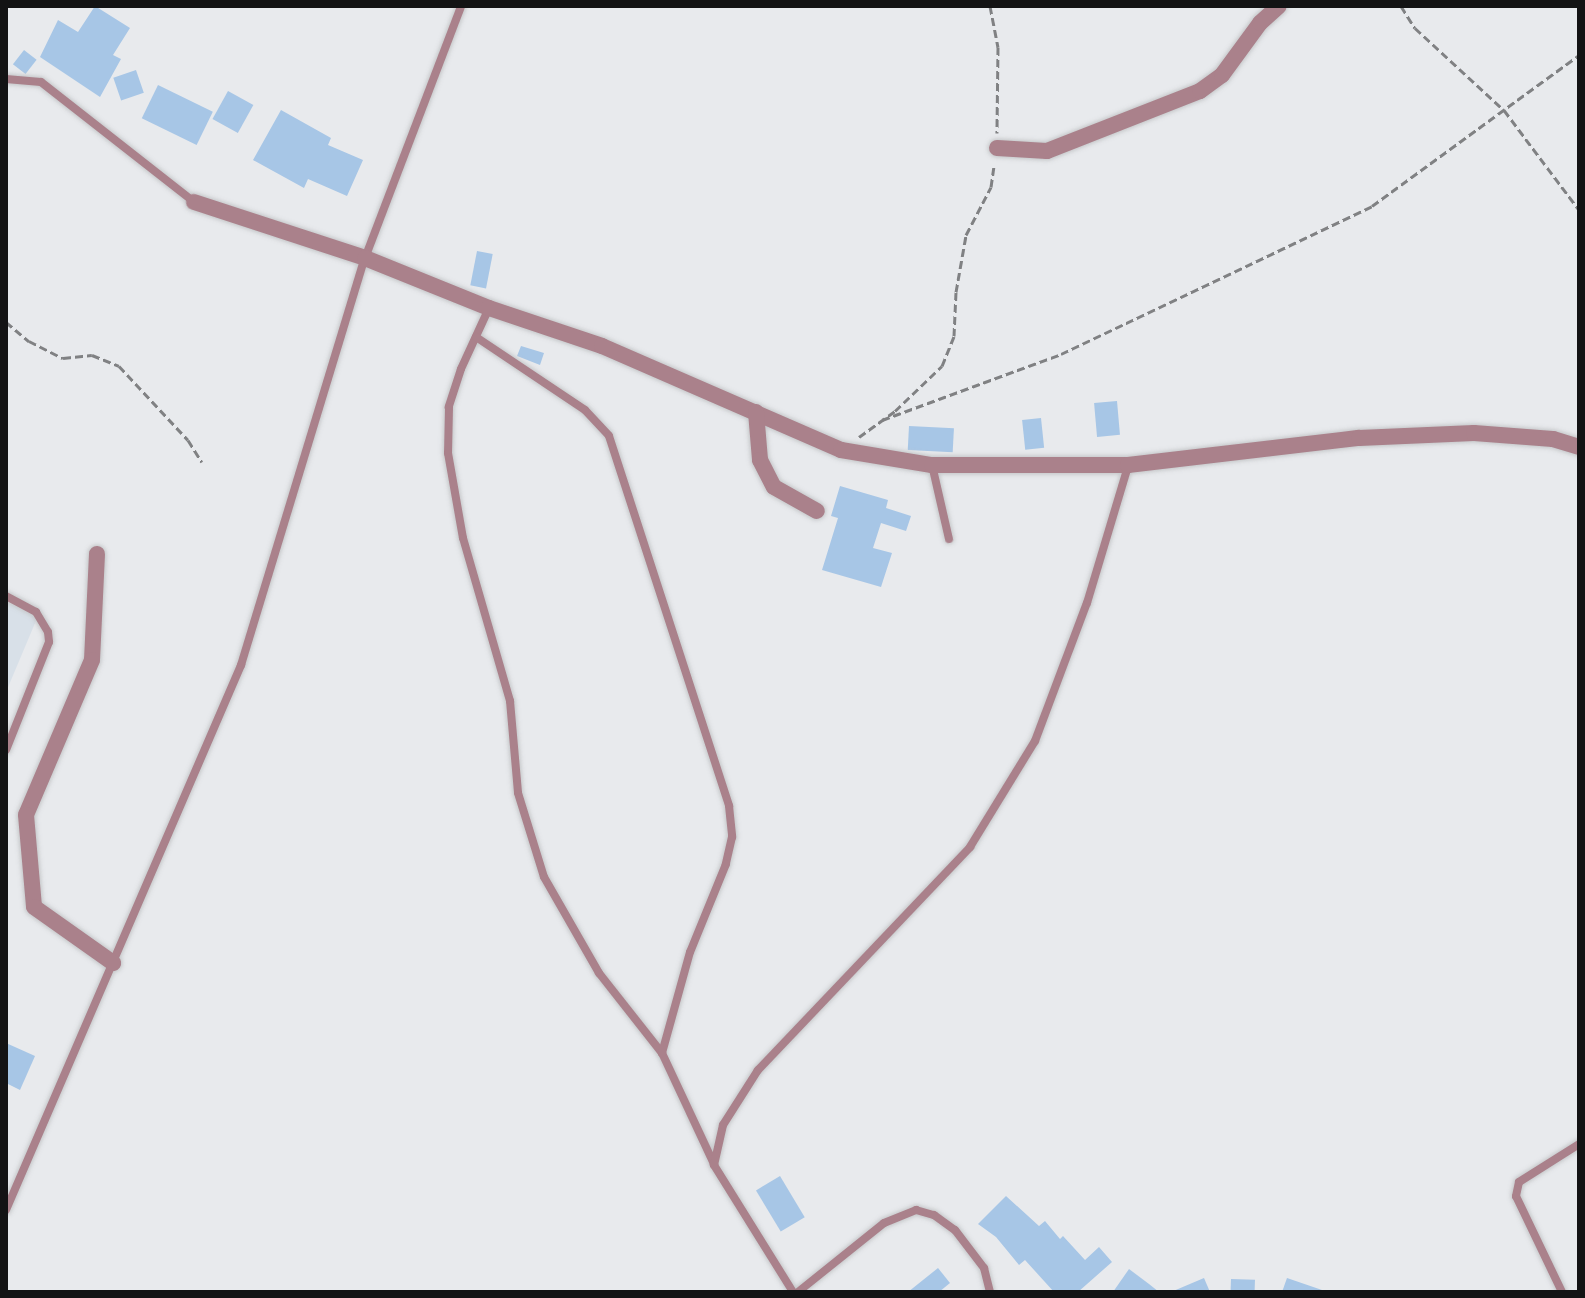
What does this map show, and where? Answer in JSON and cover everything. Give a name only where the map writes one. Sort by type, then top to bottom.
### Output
[{"type":"street","points":[[997,148],[1047,151],[1200,91],[1222,75],[1260,23],[1279,6]]},
{"type":"street","points":[[194,202],[365,258],[489,308],[602,346],[841,450],[932,465],[1128,465],[1359,438],[1474,433],[1553,439],[1579,447]]},
{"type":"street","points":[[756,412],[760,460],[774,487],[817,511]]},
{"type":"street","points":[[97,554],[92,660],[26,815],[34,907],[113,963]]},
{"type":"lane","points":[[6,1210],[241,665],[365,258],[461,6]]},
{"type":"lane","points":[[6,79],[41,82],[194,202]]},
{"type":"lane","points":[[489,308],[461,369],[449,407],[448,453],[463,538],[510,701],[518,793],[544,877],[599,973],[662,1053],[714,1165],[796,1292],[884,1223],[916,1210],[934,1215],[955,1230],[984,1268],[990,1292]]},
{"type":"lane","points":[[476,337],[585,410],[609,436],[729,806],[732,837],[726,864],[690,952],[662,1053]]},
{"type":"lane","points":[[932,465],[949,539]]},
{"type":"lane","points":[[714,1165],[723,1125],[758,1070],[970,847],[1035,741],[1087,603],[1128,465]]},
{"type":"lane","points":[[6,596],[36,612],[48,632],[49,642],[6,750]]},
{"type":"lane","points":[[1562,1292],[1516,1196],[1519,1182],[1579,1144]]},
{"type":"path","points":[[841,450],[882,420],[942,366],[954,336],[956,292],[966,235],[991,187],[997,148],[998,47],[990,6]]},
{"type":"path","points":[[1401,6],[1415,28],[1504,110],[1579,210]]},
{"type":"path","points":[[882,420],[1061,354],[1372,206],[1579,55]]},
{"type":"path","points":[[6,322],[29,341],[63,358],[92,355],[119,366],[188,440],[202,462]]},
{"type":"shaded area","points":[[6,602],[38,616],[6,692]]},
{"type":"building","points":[[95,6],[130,28],[113,55],[121,59],[100,97],[40,57],[58,20],[78,32]]},
{"type":"building","points":[[24,50],[37,60],[26,74],[13,64]]},
{"type":"building","points":[[136,70],[144,93],[121,101],[113,78]]},
{"type":"building","points":[[158,85],[213,112],[197,145],[142,118]]},
{"type":"building","points":[[228,91],[253,105],[238,133],[212,119]]},
{"type":"building","points":[[281,110],[331,138],[328,145],[363,160],[347,196],[308,179],[304,188],[253,160]]},
{"type":"building","points":[[477,251],[493,254],[486,288],[470,285]]},
{"type":"building","points":[[521,346],[544,353],[540,365],[517,356]]},
{"type":"building","points":[[1117,401],[1120,435],[1097,437],[1094,403]]},
{"type":"building","points":[[1041,418],[1044,448],[1025,450],[1022,420]]},
{"type":"building","points":[[909,426],[954,428],[953,452],[908,450]]},
{"type":"building","points":[[840,486],[888,500],[886,508],[911,516],[906,531],[881,523],[873,548],[892,553],[881,587],[822,570],[838,518],[831,516]]},
{"type":"building","points":[[6,1043],[35,1056],[20,1090],[6,1083]]},
{"type":"building","points":[[780,1176],[805,1217],[781,1232],[756,1190]]},
{"type":"building","points":[[1006,1196],[1039,1226],[1045,1221],[1060,1239],[1063,1236],[1085,1260],[1099,1247],[1112,1262],[1078,1292],[1054,1292],[1025,1260],[1019,1265],[996,1237],[978,1224]]},
{"type":"building","points":[[938,1268],[950,1283],[939,1292],[908,1292]]},
{"type":"building","points":[[1129,1269],[1149,1284],[1159,1292],[1113,1292]]},
{"type":"building","points":[[1204,1278],[1210,1292],[1171,1292]]},
{"type":"building","points":[[1287,1278],[1322,1290],[1282,1292]]},
{"type":"building","points":[[1231,1279],[1255,1280],[1255,1292],[1231,1292]]}]
